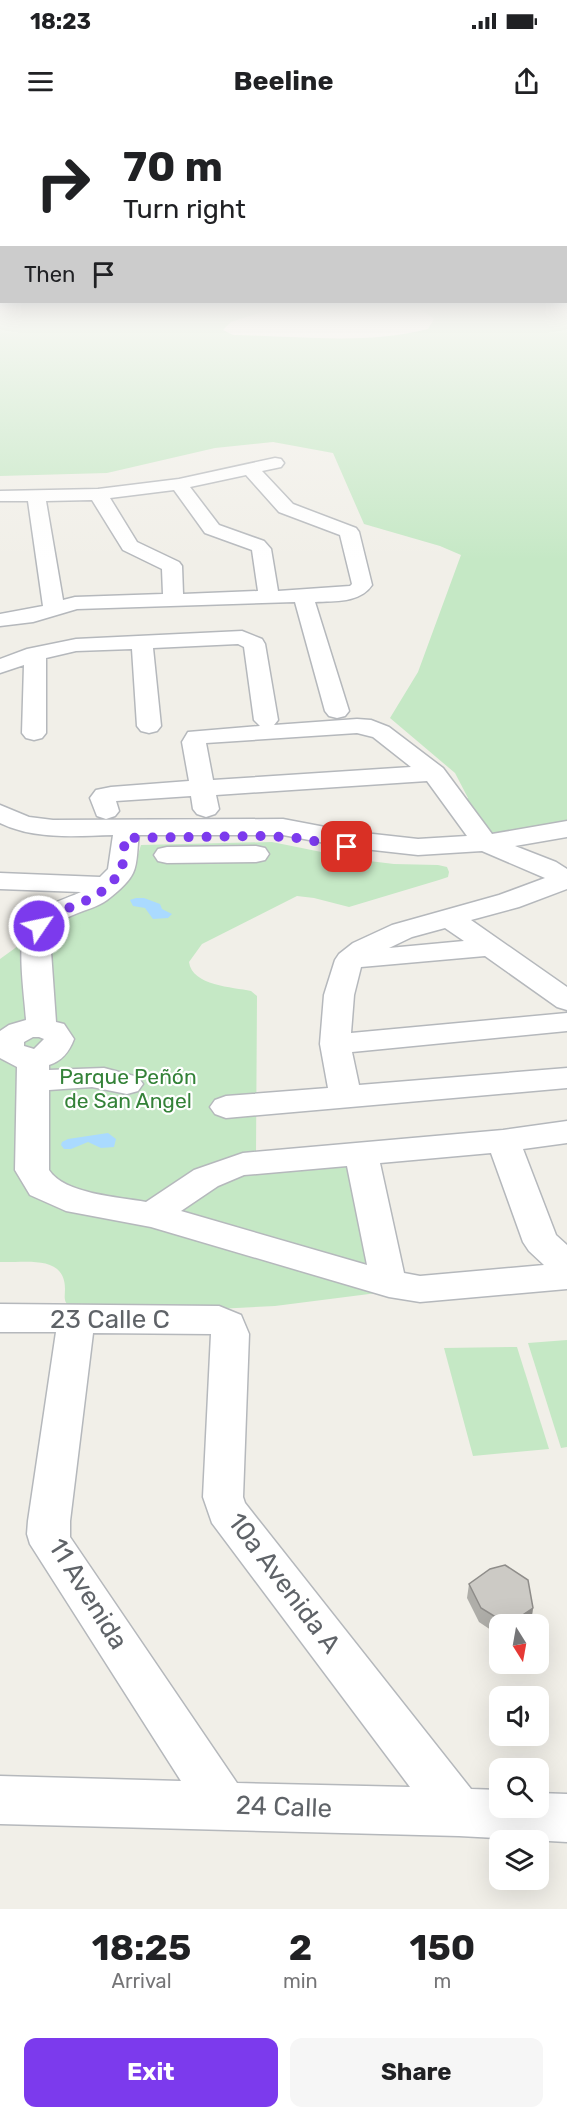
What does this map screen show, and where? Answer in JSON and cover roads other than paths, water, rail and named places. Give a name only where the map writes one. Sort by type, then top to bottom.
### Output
[{"type":"street","points":[[0,496],[98,494],[179,484],[275,463]]},
{"type":"street","points":[[0,620],[33,616],[75,603],[339,595],[357,591],[362,585],[349,532],[286,508],[251,469]]},
{"type":"street","points":[[179,484],[212,529],[257,545],[261,549],[268,596]]},
{"type":"street","points":[[98,494],[130,546],[172,566],[173,599]]},
{"type":"street","points":[[36,496],[54,608]]},
{"type":"street","points":[[303,596],[338,711]]},
{"type":"street","points":[[0,666],[35,654],[76,645],[242,637],[250,639],[254,644],[266,720]]},
{"type":"street","points":[[142,642],[149,726]]},
{"type":"street","points":[[0,652],[35,654]]},
{"type":"street","points":[[34,733],[35,654]]},
{"type":"street","points":[[204,798],[194,742],[196,737],[371,727],[434,773],[495,848],[547,868],[566,880]]},
{"type":"street","points":[[106,811],[103,798],[105,795],[204,798],[434,773]]},
{"type":"street","points":[[0,813],[23,824],[53,828],[231,839],[297,838],[366,851],[414,855],[567,840]]},
{"type":"street","points":[[495,848],[567,829]]},
{"type":"street","points":[[0,830],[38,838],[126,833]]},
{"type":"street","points":[[126,833],[122,871],[97,896],[52,915],[39,926],[36,937],[19,1046],[32,1170],[42,1187],[66,1199],[88,1205],[152,1215],[359,1277],[420,1289],[441,1288],[562,1265]]},
{"type":"street","points":[[167,855],[231,839],[255,854]]},
{"type":"street","points":[[345,1096],[334,1044],[339,994],[349,960],[363,949],[402,931],[531,894],[566,880]]},
{"type":"street","points":[[0,881],[106,885]]},
{"type":"street","points":[[450,918],[567,1000]]},
{"type":"street","points":[[349,960],[491,947]]},
{"type":"street","points":[[334,1044],[567,1022]]},
{"type":"street","points":[[19,1046],[98,1076],[127,1084]]},
{"type":"street","points":[[226,1107],[567,1078]]},
{"type":"street","points":[[152,1215],[190,1185],[221,1170],[243,1164],[503,1141],[567,1132]]},
{"type":"street","points":[[503,1141],[541,1242],[562,1265]]},
{"type":"street","points":[[361,1154],[389,1284]]},
{"type":"street","name":"23 Calle C","points":[[0,1318],[219,1320]]},
{"type":"street","name":"11 Avenida","points":[[76,1319],[49,1521],[48,1534],[51,1544],[225,1806]]},
{"type":"street","name":"10a Avenida A","points":[[219,1320],[228,1325],[230,1334],[223,1497],[227,1511],[459,1812]]},
{"type":"street","name":"24 Calle","points":[[0,1800],[459,1812],[567,1818]]},
{"type":"water","points":[[144,898],[160,904],[162,909],[172,914],[168,918],[153,919],[145,908],[133,906],[130,900]]},
{"type":"water","points":[[108,1133],[116,1139],[114,1147],[101,1148],[88,1142],[71,1149],[64,1149],[61,1145],[68,1139]]},
{"type":"park label","name":"Parque Peñón de San Angel","points":[[128,1088]]}]
